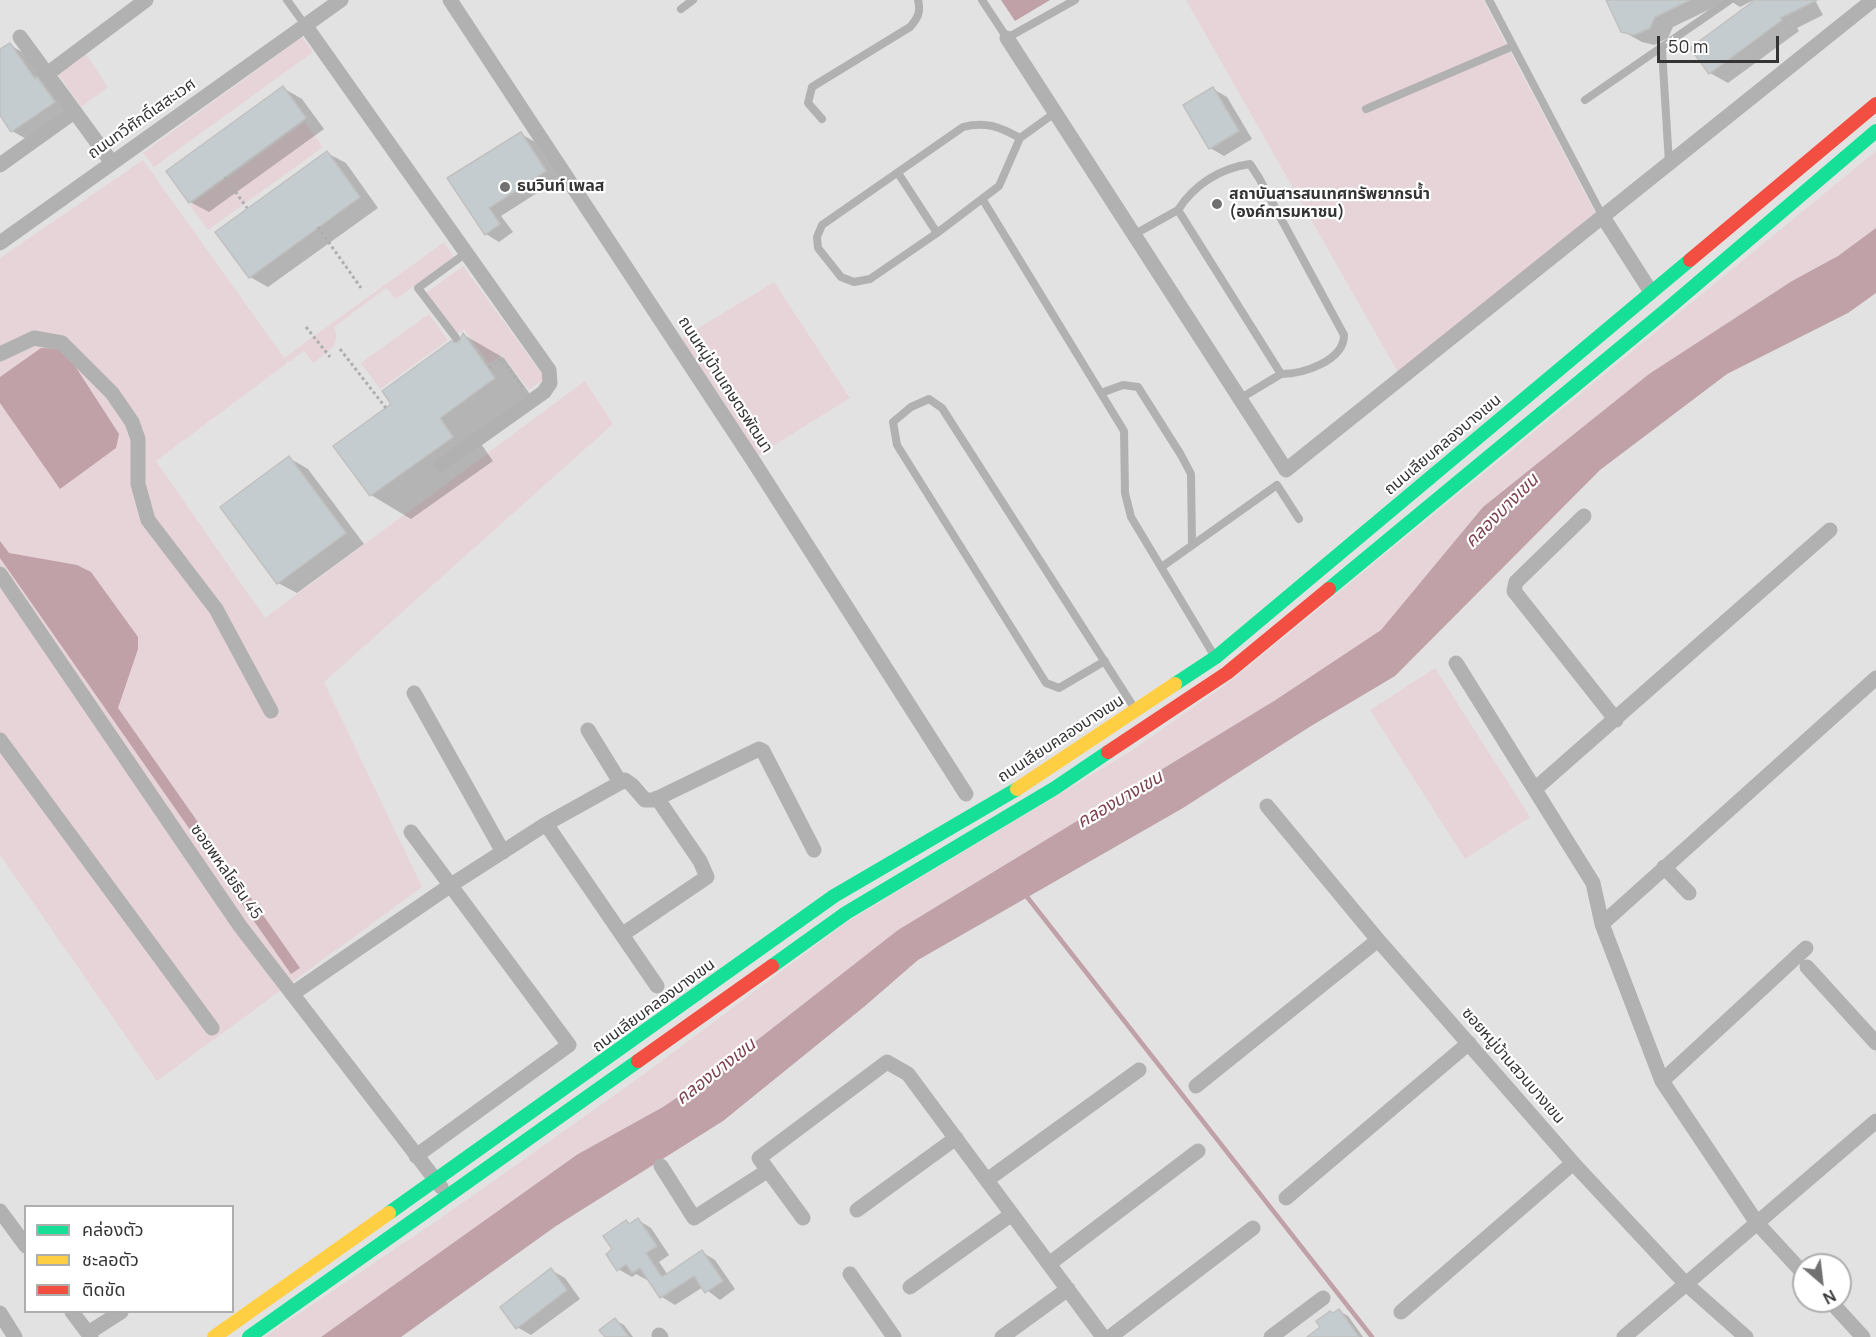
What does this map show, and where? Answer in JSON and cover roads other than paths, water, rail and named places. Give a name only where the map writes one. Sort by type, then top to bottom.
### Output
[{"type":"main road","name":"ถนนเลียบคลองบางเขน","points":[[214,1337],[834,896],[1044,773],[1215,657],[1876,104]]},
{"type":"main road","points":[[249,1337],[846,914],[1055,788],[1227,672],[1665,311],[1876,131]]},
{"type":"main road","points":[[1651,292],[1665,311]]},
{"type":"main road","points":[[1136,711],[1147,728]]},
{"type":"street","points":[[47,74],[146,0]]},
{"type":"street","name":"ถนนทวีศักดิ์เสสะเวศ","points":[[0,243],[341,0]]},
{"type":"street","name":"ถนนหมู่บ้านเกษตรพัฒนา","points":[[450,0],[753,459],[966,794]]},
{"type":"street","points":[[1007,38],[1286,470],[1873,0]]},
{"type":"street","points":[[305,26],[549,370],[550,383],[547,388],[441,465]]},
{"type":"street","points":[[20,37],[107,156]]},
{"type":"street","points":[[0,165],[74,112]]},
{"type":"street","points":[[1603,217],[1651,292]]},
{"type":"street","points":[[0,354],[34,338],[62,343],[112,393],[132,422],[138,439],[138,484],[148,520],[216,609],[271,711]]},
{"type":"street","points":[[1584,516],[1516,582],[1514,591],[1616,720]]},
{"type":"street","points":[[1535,789],[1830,530]]},
{"type":"street","name":"ซอยพหลโยธิน 45","points":[[0,574],[240,926],[448,1197]]},
{"type":"street","points":[[1456,663],[1593,883],[1602,924],[1662,1081],[1757,1223],[1792,1261]]},
{"type":"street","points":[[1602,924],[1876,678]]},
{"type":"street","points":[[414,693],[503,852]]},
{"type":"street","points":[[588,730],[620,782]]},
{"type":"street","points":[[0,740],[212,1028]]},
{"type":"street","points":[[292,994],[451,885],[546,824],[620,782],[628,781],[645,800],[657,798],[759,749],[763,751],[814,850]]},
{"type":"street","points":[[623,934],[707,878],[700,861],[657,798]]},
{"type":"street","name":"ซอยหมู่บ้านสวนบางเขน","points":[[1267,806],[1378,940],[1573,1163],[1685,1283],[1746,1337]]},
{"type":"street","points":[[546,824],[657,986]]},
{"type":"street","points":[[411,832],[569,1045],[416,1156]]},
{"type":"street","points":[[1664,867],[1689,893]]},
{"type":"street","points":[[1196,1086],[1378,940]]},
{"type":"street","points":[[1662,1081],[1806,948]]},
{"type":"street","points":[[1807,967],[1876,1043]]},
{"type":"street","points":[[1286,1198],[1469,1043]]},
{"type":"street","points":[[803,1218],[759,1158],[887,1062],[908,1074],[1103,1337]]},
{"type":"street","points":[[987,1180],[1139,1070]]},
{"type":"street","points":[[1624,1337],[1876,1122]]},
{"type":"street","points":[[857,1210],[956,1138]]},
{"type":"street","points":[[1049,1264],[1198,1151]]},
{"type":"street","points":[[1401,1312],[1573,1163]]},
{"type":"street","points":[[661,1166],[694,1218],[767,1170]]},
{"type":"street","points":[[0,1210],[24,1243]]},
{"type":"street","points":[[910,1287],[1012,1214]]},
{"type":"street","points":[[1110,1337],[1253,1228]]},
{"type":"street","points":[[850,1274],[894,1337]]},
{"type":"street","points":[[1002,1337],[1068,1289]]},
{"type":"street","points":[[1271,1337],[1323,1298]]},
{"type":"street","points":[[0,1313],[15,1337]]},
{"type":"street","points":[[73,1313],[89,1335],[118,1313]]},
{"type":"street","points":[[1841,1313],[1863,1337]]},
{"type":"lane","points":[[287,0],[305,26]]},
{"type":"lane","points":[[681,9],[693,0]]},
{"type":"lane","points":[[822,119],[808,103],[812,87],[910,27],[918,19],[920,10],[918,0]]},
{"type":"lane","points":[[982,0],[1007,38],[1075,0]]},
{"type":"lane","points":[[1489,0],[1603,217]]},
{"type":"lane","points":[[1585,100],[1662,50],[1730,0]]},
{"type":"lane","points":[[1366,109],[1513,46]]},
{"type":"lane","points":[[1662,50],[1669,163]]},
{"type":"lane","points":[[1020,138],[1002,128],[981,122],[963,127],[822,225],[817,237],[818,248],[841,277],[854,282],[870,279],[983,200],[999,186],[1020,138],[1056,112]]},
{"type":"lane","points":[[1135,234],[1178,210],[1198,185],[1234,166],[1250,164],[1344,335],[1344,346],[1335,356],[1296,374],[1281,374],[1241,398]]},
{"type":"lane","points":[[897,173],[937,233]]},
{"type":"lane","points":[[983,200],[1124,431],[1125,493],[1131,518],[1163,566],[1215,657]]},
{"type":"lane","points":[[1178,210],[1281,374]]},
{"type":"lane","points":[[456,338],[418,288],[466,253]]},
{"type":"lane","points":[[1101,393],[1123,385],[1138,387],[1181,455],[1191,474],[1192,545]]},
{"type":"lane","points":[[1105,661],[1069,685],[1059,688],[1046,682],[897,445],[893,422],[911,407],[929,399],[942,408],[1105,661],[1136,711]]},
{"type":"lane","points":[[1163,566],[1277,484],[1299,519]]},
{"type":"water","points":[[1001,0],[1050,0],[1015,21]]},
{"type":"water","name":"คลองบางเขน","points":[[1876,228],[1876,293],[1848,313],[1727,374],[1600,470],[1395,676],[1311,726],[1183,808],[918,960],[723,1121],[556,1226],[401,1337],[321,1337],[578,1154],[663,1107],[724,1066],[898,930],[1274,701],[1381,630],[1483,507],[1649,374],[1792,281],[1838,256]]},
{"type":"water","points":[[41,348],[64,349],[119,434],[116,448],[60,489],[0,403],[0,377]]},
{"type":"water","points":[[0,541],[9,553],[77,565],[91,572],[138,637],[138,649],[118,708],[300,968],[291,974],[0,558]]},
{"type":"waterway","points":[[1024,893],[1372,1337]]},
{"type":"place","name":"ธนวินท์ เพลส","points":[[505,187]]},
{"type":"place","name":"สถาบันสารสนเทศทรัพยากรน้ำ (องค์การมหาชน)","points":[[1217,204]]}]
